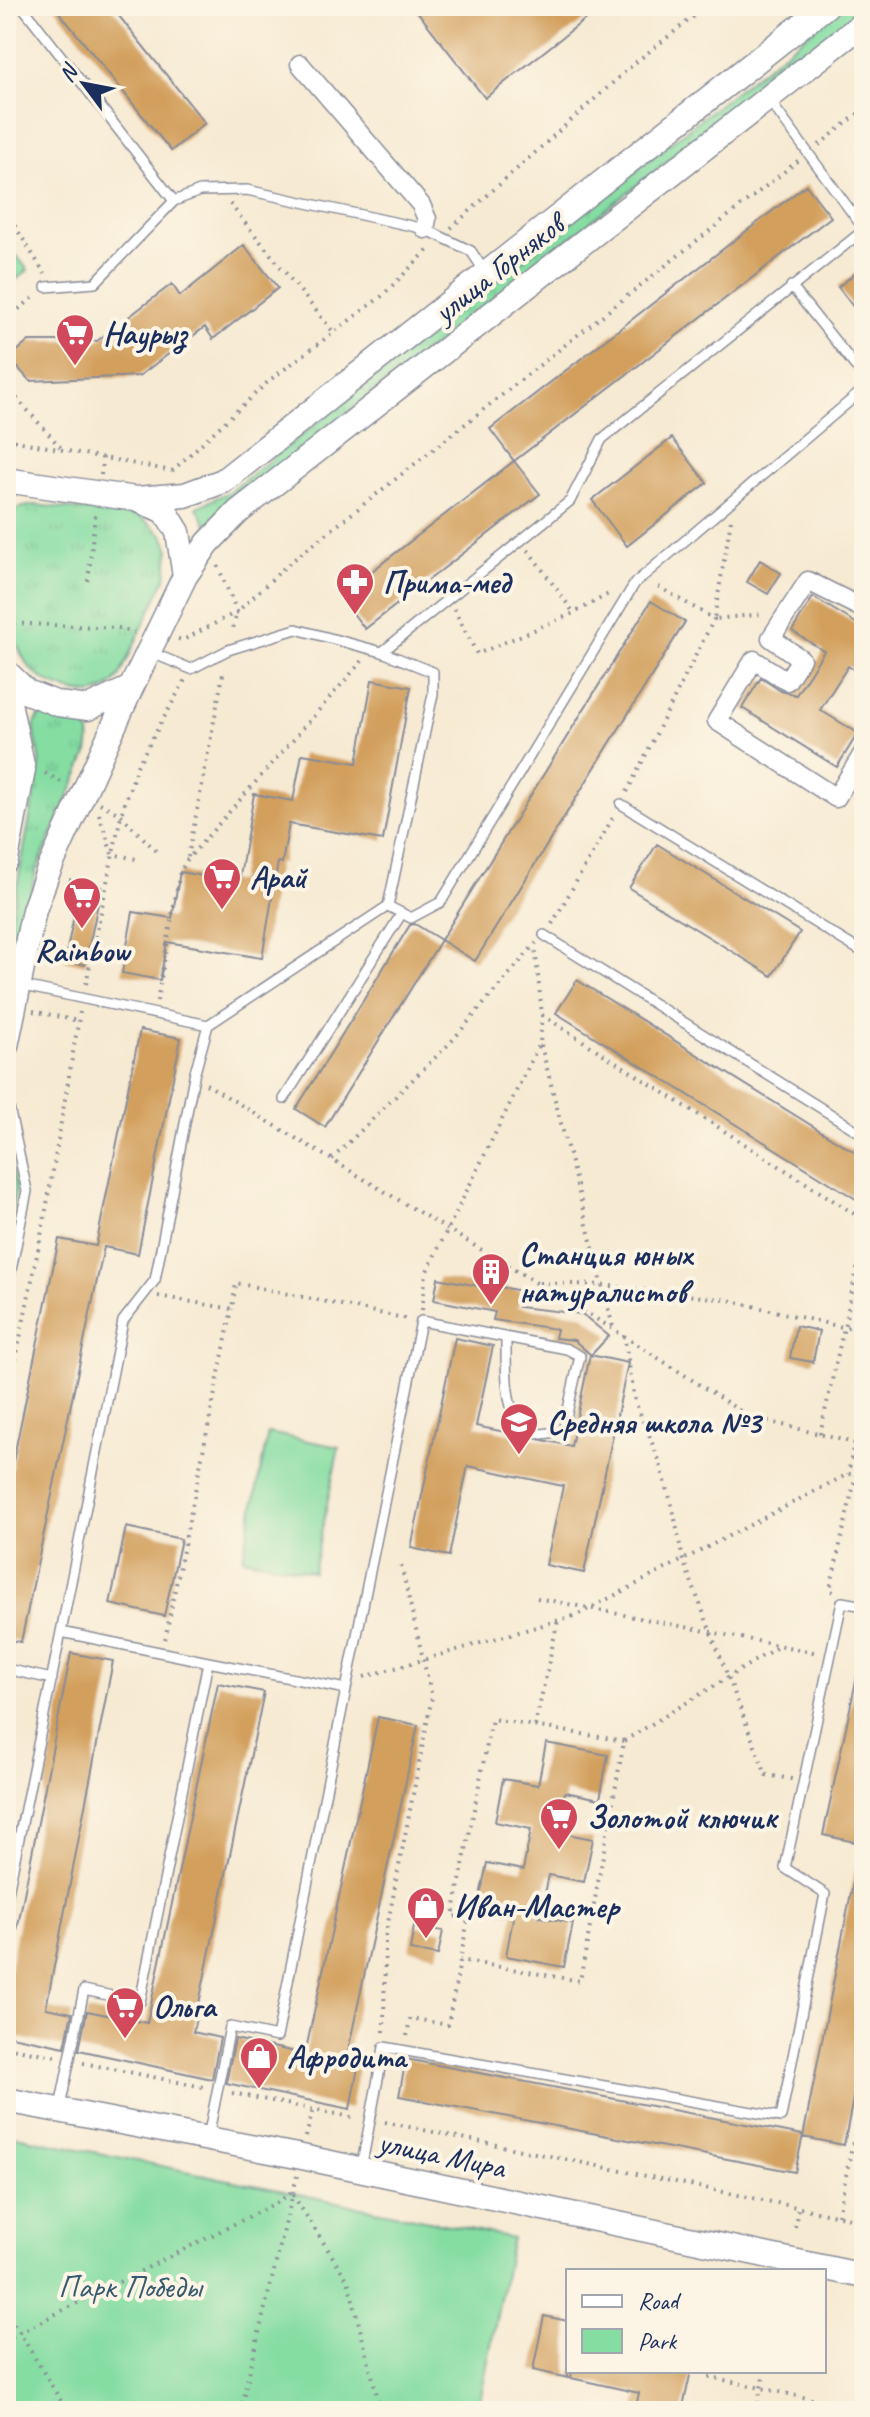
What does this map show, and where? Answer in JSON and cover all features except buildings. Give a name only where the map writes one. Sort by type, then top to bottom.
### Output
[{"type":"street","name":"улица Горняков","points":[[136,499],[185,495],[223,481],[826,6]]},
{"type":"street","name":"улица Горняков","points":[[6,1046],[34,910],[47,874],[185,576],[208,543],[238,512],[864,23]]},
{"type":"street","points":[[300,64],[421,205],[434,232]]},
{"type":"street","points":[[8,482],[136,499],[165,511],[178,532],[185,576]]},
{"type":"street","points":[[864,609],[808,581],[771,638],[801,659],[787,681],[754,660],[717,721],[836,798],[864,752]]},
{"type":"street","points":[[6,672],[27,692],[58,704],[88,708],[131,688]]},
{"type":"street","points":[[6,688],[23,770],[6,860]]},
{"type":"street","name":"улица Мира","points":[[6,2100],[361,2169],[864,2276]]},
{"type":"lane","points":[[22,6],[174,201]]},
{"type":"lane","points":[[377,650],[448,599],[570,501],[602,439],[864,230],[768,98]]},
{"type":"lane","points":[[46,287],[95,283],[174,201],[200,191],[218,190],[247,190],[434,232],[471,251],[486,274]]},
{"type":"lane","points":[[791,286],[864,377]]},
{"type":"lane","points":[[388,906],[411,918],[441,902],[635,583],[864,389]]},
{"type":"lane","points":[[6,1902],[123,1321],[155,1280],[194,1076],[208,1025],[388,906],[433,694],[433,672],[377,650],[296,629],[228,650],[191,669],[152,644]]},
{"type":"lane","points":[[621,804],[864,953]]},
{"type":"lane","points":[[284,1099],[402,913]]},
{"type":"lane","points":[[544,935],[864,1135]]},
{"type":"lane","points":[[16,996],[83,999],[208,1025]]},
{"type":"lane","points":[[6,1094],[27,1191],[6,1295]]},
{"type":"lane","points":[[207,2140],[230,2027],[277,2037],[421,1321],[567,1349],[580,1356],[563,1431],[542,1434],[519,1429],[511,1412],[506,1376],[506,1338]]},
{"type":"lane","points":[[361,2169],[384,2047],[781,2117],[825,1894],[785,1868],[828,1655],[842,1602],[864,1606]]},
{"type":"lane","points":[[61,1632],[346,1689]]},
{"type":"lane","points":[[59,2109],[84,1990],[140,2002],[208,1662]]},
{"type":"lane","points":[[6,1669],[52,1679]]},
{"type":"path","points":[[6,439],[172,471],[270,380],[382,296],[434,232],[707,6]]},
{"type":"path","points":[[6,623],[118,628],[152,644],[183,640],[237,612],[287,565],[864,109]]},
{"type":"path","points":[[218,190],[334,333]]},
{"type":"path","points":[[6,212],[45,273],[46,287],[6,319]]},
{"type":"path","points":[[6,386],[63,450]]},
{"type":"path","points":[[88,581],[103,457]]},
{"type":"path","points":[[332,1159],[451,1042],[553,924],[621,804],[714,619],[735,498]]},
{"type":"path","points":[[521,541],[574,613]]},
{"type":"path","points":[[448,599],[477,654],[574,613],[642,576],[714,619],[788,612]]},
{"type":"path","points":[[187,860],[237,612]]},
{"type":"path","points":[[154,1014],[180,872],[187,860],[377,650]]},
{"type":"path","points":[[6,1407],[45,1216],[78,1021],[121,815],[137,766],[191,669]]},
{"type":"path","points":[[95,800],[121,815],[157,852]]},
{"type":"path","points":[[535,944],[542,1015],[540,1043],[613,1329]]},
{"type":"path","points":[[16,996],[78,1021]]},
{"type":"path","points":[[542,1015],[864,1220]]},
{"type":"path","points":[[162,1653],[236,1283],[421,1321],[426,1273],[540,1043]]},
{"type":"path","points":[[194,1076],[624,1335],[748,1416],[854,1443],[848,1474]]},
{"type":"path","points":[[820,1434],[864,1238]]},
{"type":"path","points":[[537,1283],[602,1285],[728,1300],[846,1328],[864,1319]]},
{"type":"path","points":[[144,1294],[232,1309]]},
{"type":"path","points":[[624,1335],[635,1401],[659,1460],[683,1560],[766,1775],[803,1781]]},
{"type":"path","points":[[350,1674],[368,1677],[588,1609],[848,1474],[864,1476]]},
{"type":"path","points":[[842,1602],[830,1589],[856,1475]]},
{"type":"path","points":[[384,2047],[385,1938],[432,1697],[400,1561]]},
{"type":"path","points":[[537,1598],[828,1655]]},
{"type":"path","points":[[535,1726],[558,1620]]},
{"type":"path","points":[[405,2050],[410,2018],[448,2025],[468,1919],[453,1916],[492,1719],[624,1741],[780,1646]]},
{"type":"path","points":[[460,1960],[580,1981],[624,1741]]},
{"type":"path","points":[[6,2047],[864,2221]]},
{"type":"path","points":[[838,2215],[864,2087]]},
{"type":"path","points":[[6,2342],[20,2332],[278,2202],[293,2191],[348,2281],[381,2411]]},
{"type":"path","points":[[240,2411],[293,2195]]},
{"type":"path","points":[[795,2227],[798,2207]]},
{"type":"path","points":[[6,2310],[67,2411]]},
{"type":"path","points":[[826,2351],[831,2352]]},
{"type":"path","points":[[707,2373],[706,2376],[821,2401]]},
{"type":"path","points":[[757,2411],[764,2373]]},
{"type":"green space","points":[[843,6],[864,6],[230,506],[210,531],[197,507],[231,491]]},
{"type":"green space","points":[[6,242],[28,270],[6,288]]},
{"type":"green space","points":[[34,505],[139,516],[163,535],[169,550],[166,577],[119,677],[97,693],[70,691],[41,677],[23,658],[16,640],[8,598],[6,516],[19,508]]},
{"type":"green space","points":[[47,711],[75,716],[86,724],[89,731],[88,752],[36,871],[6,1006],[6,944],[40,765],[34,726]]},
{"type":"green space","points":[[6,1142],[16,1188],[6,1252]]},
{"type":"green space","points":[[268,1433],[339,1447],[313,1572],[243,1558]]},
{"type":"green space","name":"Парк Победы","points":[[6,2134],[512,2238],[478,2411],[6,2411]]},
{"type":"place","name":"Наурыз","points":[[75,367]]},
{"type":"place","name":"Прима-мед","points":[[355,616]]},
{"type":"place","name":"Арай","points":[[222,911]]},
{"type":"place","name":"Rainbow","points":[[82,930]]},
{"type":"place","name":"Станция юных натуралистов","points":[[491,1306]]},
{"type":"place","name":"Средняя школа №3","points":[[519,1456]]},
{"type":"place","name":"Золотой ключик","points":[[559,1851]]},
{"type":"place","name":"Иван-Мастер","points":[[426,1940]]},
{"type":"place","name":"Ольга","points":[[125,2040]]},
{"type":"place","name":"Афродита","points":[[259,2090]]}]
